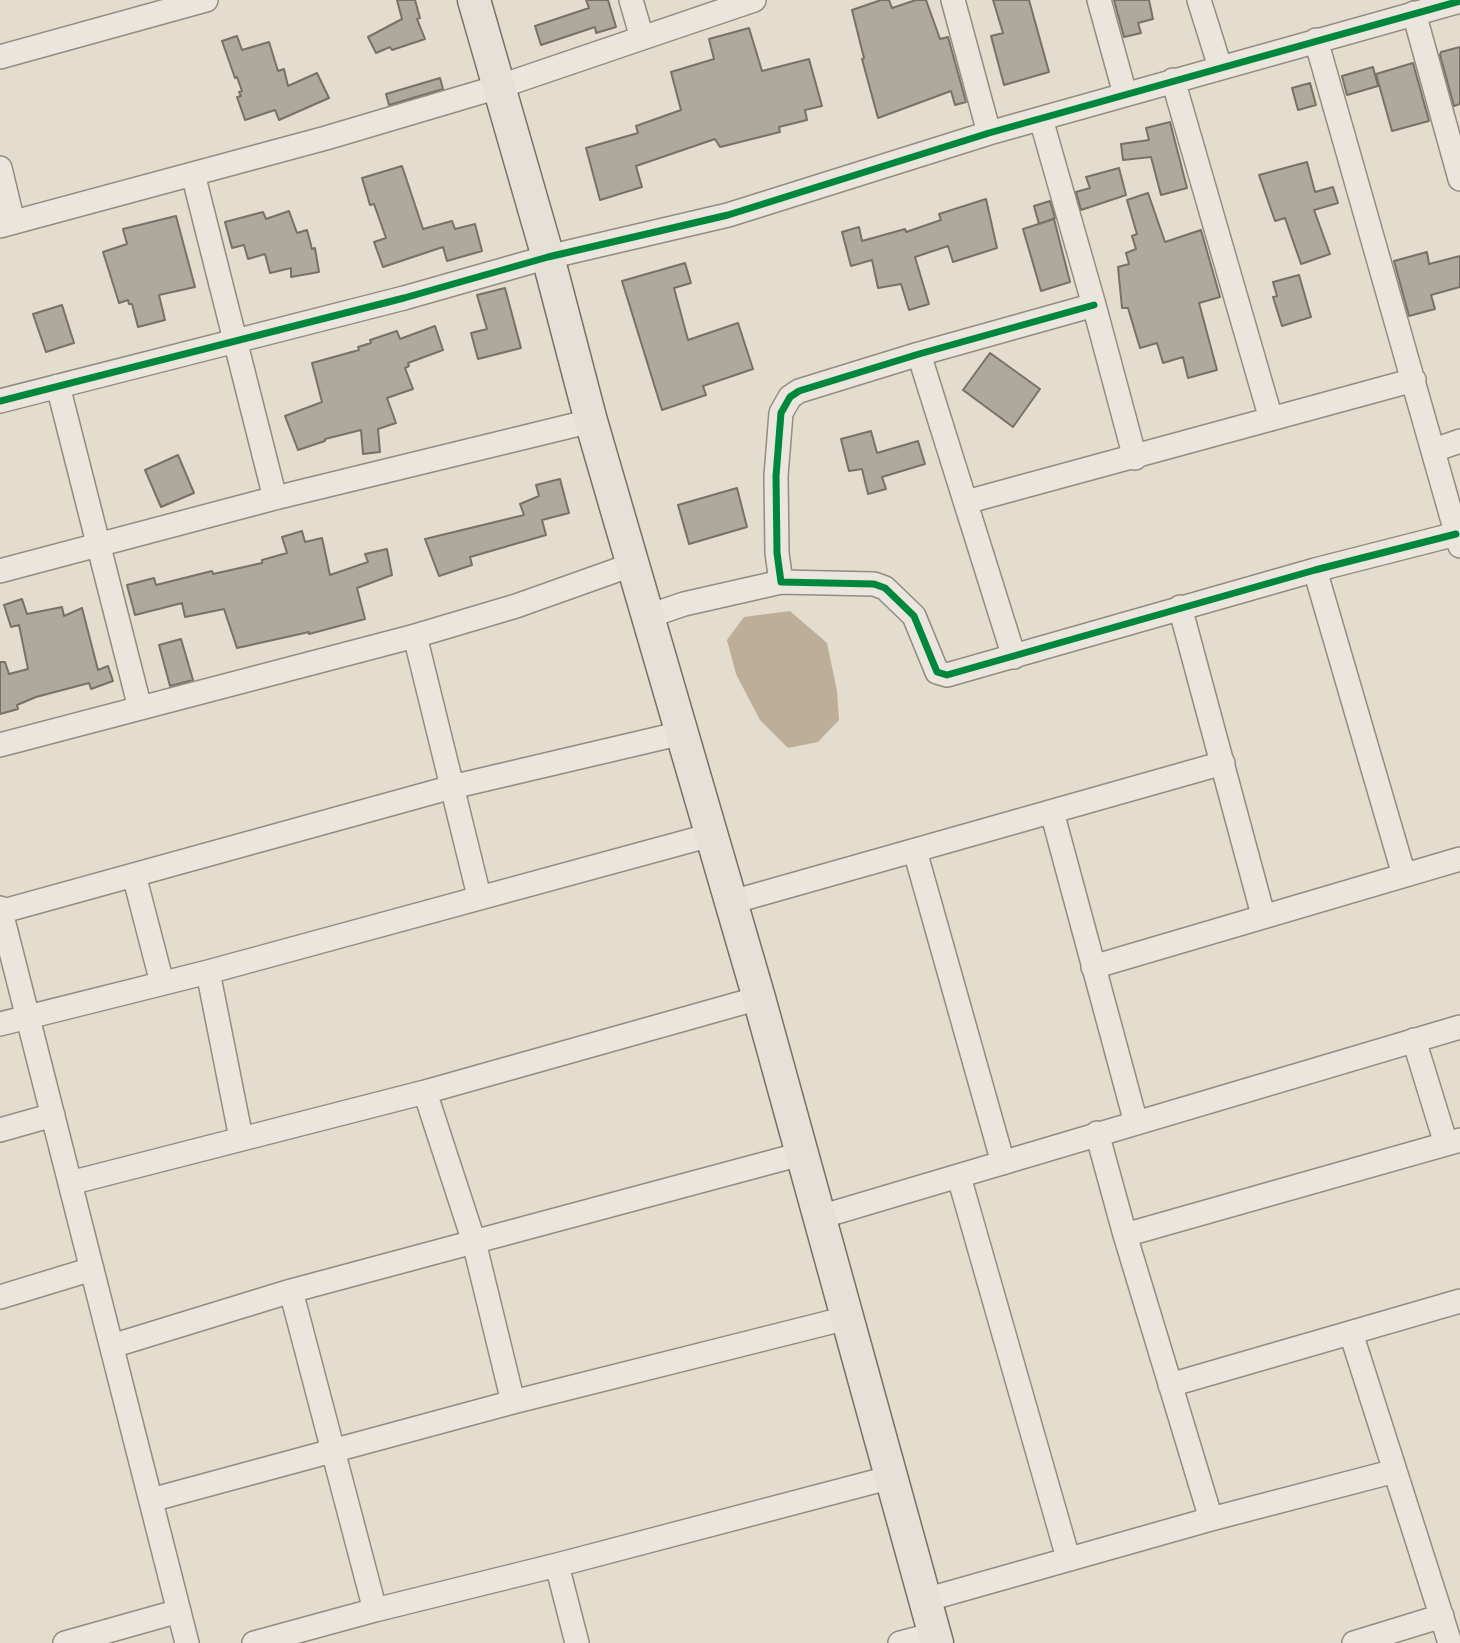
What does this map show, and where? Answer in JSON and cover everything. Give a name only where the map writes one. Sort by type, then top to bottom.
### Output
[{"type":"highway","points":[[474,0],[548,257],[591,421],[732,901],[935,1639]]},
{"type":"street","points":[[0,57],[147,8],[206,0]]},
{"type":"street","points":[[631,0],[642,38]]},
{"type":"street","points":[[0,168],[6,224],[326,138],[499,88],[754,0]]},
{"type":"street","points":[[953,0],[989,133]]},
{"type":"street","points":[[1099,0],[1125,94]]},
{"type":"street","points":[[1199,0],[1220,67]]},
{"type":"street","points":[[0,401],[404,298],[548,257],[728,215],[989,133],[1460,1]]},
{"type":"street","points":[[1414,13],[1460,179]]},
{"type":"street","points":[[649,616],[684,604],[781,582],[874,584],[885,588],[914,616],[934,666],[940,674],[947,675],[1315,570],[1458,540],[1415,380],[1316,40]]},
{"type":"street","points":[[1173,80],[1271,419]]},
{"type":"street","points":[[1041,119],[1135,458]]},
{"type":"street","points":[[193,174],[275,498]]},
{"type":"street","points":[[781,582],[775,496],[781,414],[784,405],[799,391],[1094,305]]},
{"type":"street","points":[[919,354],[1013,657]]},
{"type":"street","points":[[966,502],[1415,380]]},
{"type":"street","points":[[58,386],[140,708]]},
{"type":"street","points":[[0,571],[275,498],[591,421]]},
{"type":"street","points":[[1434,450],[1460,441]]},
{"type":"street","points":[[0,745],[415,636],[516,606],[634,564]]},
{"type":"street","points":[[1315,570],[1404,875]]},
{"type":"street","points":[[1180,607],[1263,915]]},
{"type":"street","points":[[415,636],[479,896]]},
{"type":"street","points":[[187,1643],[0,911],[452,787],[682,733]]},
{"type":"street","points":[[732,901],[1223,763]]},
{"type":"street","points":[[1052,811],[1136,1123]]},
{"type":"street","points":[[0,1024],[208,972],[479,896],[711,835]]},
{"type":"street","points":[[915,851],[1003,1163]]},
{"type":"street","points":[[1093,967],[1460,859]]},
{"type":"street","points":[[134,875],[162,983]]},
{"type":"street","points":[[208,972],[241,1138]]},
{"type":"street","points":[[70,1183],[425,1092],[759,998]]},
{"type":"street","points":[[820,1217],[1460,1027]]},
{"type":"street","points":[[1125,1235],[1453,1142],[1414,1040]]},
{"type":"street","points":[[425,1092],[474,1242],[513,1402]]},
{"type":"street","points":[[0,1130],[53,1115]]},
{"type":"street","points":[[1097,1133],[1211,1519]]},
{"type":"street","points":[[112,1346],[291,1291],[801,1154]]},
{"type":"street","points":[[959,1177],[1068,1558]]},
{"type":"street","points":[[0,1297],[92,1269]]},
{"type":"street","points":[[291,1291],[375,1609]]},
{"type":"street","points":[[1170,1385],[1460,1301]]},
{"type":"street","points":[[151,1500],[513,1402],[847,1318]]},
{"type":"street","points":[[1351,1333],[1450,1643]]},
{"type":"street","points":[[925,1601],[1068,1558],[1395,1471]]},
{"type":"street","points":[[254,1643],[375,1609],[557,1565],[892,1477]]},
{"type":"street","points":[[557,1565],[577,1643]]},
{"type":"street","points":[[65,1643],[179,1611]]},
{"type":"street","points":[[1354,1643],[1442,1616]]},
{"type":"street","points":[[900,1643],[935,1639]]},
{"type":"shaded area","points":[[790,611],[827,643],[837,691],[839,720],[818,742],[788,748],[760,720],[736,674],[727,640],[744,617]]},
{"type":"building","points":[[397,0],[415,0],[420,18],[417,19],[425,39],[376,53],[368,37],[402,19]]},
{"type":"building","points":[[586,0],[608,0],[616,27],[596,33],[595,27],[541,45],[535,26],[589,8]]},
{"type":"building","points":[[889,0],[892,8],[916,0],[926,0],[940,39],[948,37],[966,102],[955,105],[951,91],[878,118],[852,10]]},
{"type":"building","points":[[993,0],[1029,0],[1049,72],[1004,85],[991,36],[1003,33]]},
{"type":"building","points":[[1114,0],[1149,0],[1153,19],[1138,23],[1141,33],[1124,37]]},
{"type":"building","points":[[749,28],[762,71],[809,59],[822,106],[805,110],[807,120],[779,127],[780,132],[720,147],[715,139],[636,166],[642,187],[600,200],[586,148],[638,133],[636,126],[681,110],[671,72],[714,59],[709,39]]},
{"type":"building","points":[[237,36],[242,50],[269,42],[278,71],[284,69],[288,86],[317,73],[329,98],[279,120],[275,110],[245,120],[237,97],[241,96],[239,92],[242,91],[222,41]]},
{"type":"building","points":[[1460,47],[1460,104],[1454,106],[1440,55],[1441,52]]},
{"type":"building","points":[[1413,63],[1429,121],[1392,131],[1376,74]]},
{"type":"building","points":[[1373,67],[1378,86],[1347,95],[1342,76]]},
{"type":"building","points":[[440,78],[443,89],[389,105],[386,94]]},
{"type":"building","points":[[1310,83],[1316,105],[1298,110],[1292,88]]},
{"type":"building","points":[[1170,122],[1187,188],[1161,195],[1151,157],[1123,160],[1121,144],[1149,140],[1146,128]]},
{"type":"building","points":[[1307,162],[1315,192],[1333,187],[1338,203],[1314,210],[1330,254],[1301,264],[1285,218],[1275,221],[1259,175]]},
{"type":"building","points":[[402,166],[423,229],[452,221],[455,229],[475,224],[482,251],[447,261],[443,247],[383,267],[374,242],[386,238],[374,204],[370,205],[362,178]]},
{"type":"building","points":[[1119,168],[1126,195],[1081,210],[1076,192],[1090,188],[1086,177]]},
{"type":"building","points":[[1148,193],[1165,242],[1201,230],[1220,297],[1199,303],[1217,370],[1188,378],[1183,357],[1163,363],[1157,343],[1140,348],[1128,308],[1122,308],[1118,267],[1129,264],[1126,253],[1136,249],[1132,236],[1137,234],[1127,200]]},
{"type":"building","points":[[986,199],[997,248],[953,262],[948,246],[915,257],[929,304],[909,310],[901,284],[878,288],[872,260],[851,266],[842,232],[859,227],[862,241],[905,229],[906,232],[941,220],[939,214]]},
{"type":"building","points":[[1050,201],[1055,218],[1039,224],[1034,206]]},
{"type":"building","points":[[289,211],[297,233],[307,230],[312,249],[315,248],[319,272],[291,277],[291,268],[270,273],[265,254],[248,259],[244,245],[232,248],[225,222],[263,212],[266,219]]},
{"type":"building","points":[[176,216],[195,287],[159,295],[165,320],[138,327],[132,304],[129,304],[128,300],[119,303],[103,252],[127,244],[123,229]]},
{"type":"building","points":[[1054,219],[1070,282],[1041,291],[1023,229]]},
{"type":"building","points":[[1427,252],[1429,264],[1460,256],[1460,287],[1431,295],[1435,309],[1409,316],[1394,261]]},
{"type":"building","points":[[685,263],[691,283],[674,288],[688,340],[738,323],[753,369],[703,386],[706,395],[662,410],[622,281]]},
{"type":"building","points":[[1299,275],[1311,317],[1282,326],[1273,297],[1277,296],[1273,282]]},
{"type":"building","points":[[505,288],[521,348],[478,359],[471,333],[487,329],[477,295]]},
{"type":"building","points":[[62,305],[74,343],[46,352],[33,314]]},
{"type":"building","points":[[435,326],[443,350],[408,363],[409,366],[405,368],[413,389],[387,398],[396,423],[378,429],[380,452],[363,454],[361,430],[325,439],[298,450],[285,416],[322,402],[312,363],[359,350],[358,347],[371,343],[370,340],[397,331],[400,339]]},
{"type":"building","points":[[990,353],[1040,389],[1013,427],[963,390]]},
{"type":"building","points":[[871,431],[877,453],[918,441],[925,464],[882,477],[886,489],[868,494],[862,469],[849,471],[841,439]]},
{"type":"building","points":[[178,455],[194,493],[161,507],[145,470]]},
{"type":"building","points":[[560,479],[569,513],[542,520],[546,535],[470,557],[472,565],[439,576],[425,539],[524,515],[520,504],[539,496],[536,485]]},
{"type":"building","points":[[737,488],[747,527],[689,544],[678,505]]},
{"type":"building","points":[[302,531],[305,542],[322,538],[330,575],[368,562],[365,554],[387,549],[392,575],[357,588],[365,619],[309,634],[237,648],[224,609],[185,617],[182,603],[135,615],[127,585],[154,578],[156,585],[212,571],[213,574],[262,563],[262,560],[287,553],[282,537]]},
{"type":"building","points":[[22,599],[27,614],[62,607],[64,616],[82,608],[98,670],[108,666],[113,681],[91,689],[89,683],[36,697],[17,705],[18,709],[0,714],[0,662],[5,662],[9,674],[28,669],[19,625],[11,627],[4,605]]},
{"type":"building","points":[[181,639],[193,680],[170,686],[159,645]]},
{"type":"cycle path","points":[[0,401],[404,298],[548,257],[728,215],[989,133],[1460,1]]},
{"type":"cycle path","points":[[1094,305],[919,354],[799,391],[790,397],[781,413],[776,476],[777,553],[781,582],[874,584],[885,588],[914,616],[937,672],[947,675],[1315,570],[1456,534]]}]
